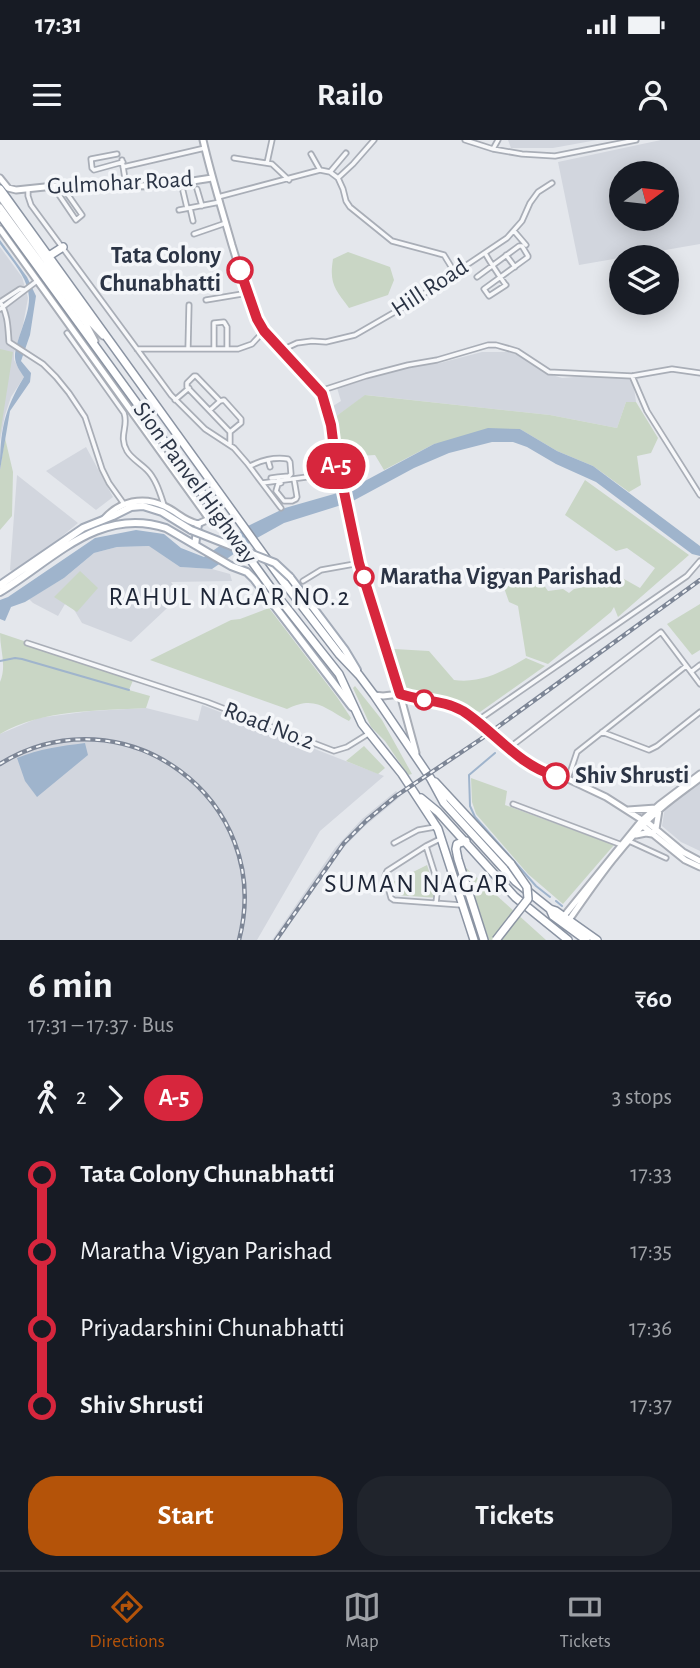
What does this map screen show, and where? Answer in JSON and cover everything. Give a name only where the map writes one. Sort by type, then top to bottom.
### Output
[{"type":"highway","name":"Sion Panvel Highway","points":[[0,189],[258,547],[374,695],[431,779]]},
{"type":"highway","name":"Sion Panvel Highway","points":[[0,215],[49,290],[104,356],[271,588],[339,674],[368,734],[402,774],[437,826],[474,940]]},
{"type":"highway","points":[[49,256],[63,247]]},
{"type":"highway","points":[[431,779],[511,864],[527,887],[527,902],[496,940]]},
{"type":"highway","points":[[431,779],[444,803],[515,881],[586,940]]},
{"type":"highway","points":[[413,791],[438,812],[515,897],[564,938]]},
{"type":"highway","points":[[466,842],[457,844],[456,849],[484,940]]},
{"type":"highway","points":[[551,913],[556,911],[597,940]]},
{"type":"main road","points":[[0,585],[92,523],[131,507],[143,506],[162,512],[191,530],[275,563],[290,577],[345,650],[359,675]]},
{"type":"main road","points":[[0,592],[87,534],[110,526],[135,522],[166,528],[271,588]]},
{"type":"main road","points":[[195,545],[198,524]]},
{"type":"main road","points":[[247,572],[357,714]]},
{"type":"street","points":[[203,140],[212,178],[257,319],[264,331],[320,391],[332,428],[337,472],[343,487],[359,563],[418,761]]},
{"type":"street","points":[[267,163],[272,140]]},
{"type":"street","points":[[338,178],[374,140]]},
{"type":"street","points":[[465,140],[493,149],[555,156],[636,140]]},
{"type":"street","points":[[493,149],[498,140]]},
{"type":"street","points":[[117,154],[91,159],[92,169],[205,148]]},
{"type":"street","points":[[330,172],[346,153]]},
{"type":"street","points":[[311,154],[320,170]]},
{"type":"street","points":[[234,158],[272,164],[289,180]]},
{"type":"street","points":[[121,163],[126,186]]},
{"type":"street","points":[[179,209],[202,205],[320,170],[330,172],[338,178],[346,201],[354,211],[392,241],[444,255],[455,273]]},
{"type":"street","points":[[0,178],[8,188],[28,189],[29,202],[175,400],[205,429],[230,445],[250,466],[281,508]]},
{"type":"street","name":"Gulmohar Road","points":[[28,189],[53,186],[160,187],[212,178]]},
{"type":"street","name":"Hill Road","points":[[282,350],[297,343],[326,342],[355,335],[407,305],[507,238],[522,221],[538,192],[552,183]]},
{"type":"street","points":[[53,186],[59,195],[76,220],[82,215],[63,188],[59,195]]},
{"type":"street","points":[[197,189],[202,205]]},
{"type":"street","points":[[183,191],[193,221]]},
{"type":"street","points":[[0,197],[86,324],[104,356]]},
{"type":"street","points":[[0,207],[114,349]]},
{"type":"street","points":[[194,234],[226,223]]},
{"type":"street","points":[[522,226],[514,231],[526,245]]},
{"type":"street","points":[[0,229],[35,282],[49,290],[209,519]]},
{"type":"street","points":[[478,277],[493,265],[506,255],[519,246],[522,246],[528,257],[515,267],[500,277],[484,289],[488,296],[505,286],[500,277],[493,265],[485,253]]},
{"type":"street","points":[[506,255],[515,267]]},
{"type":"street","points":[[35,282],[0,302],[9,342],[24,350],[57,377],[85,417],[102,470],[124,504]]},
{"type":"street","points":[[2,308],[23,293],[24,289]]},
{"type":"street","points":[[206,300],[248,293]]},
{"type":"street","points":[[188,349],[189,305]]},
{"type":"street","points":[[214,349],[214,323],[225,323],[227,349]]},
{"type":"street","points":[[137,349],[238,349],[252,344],[264,331]]},
{"type":"street","points":[[67,333],[124,414],[126,420],[123,442],[134,459],[153,478],[165,506]]},
{"type":"street","points":[[320,391],[366,376],[488,345],[517,351],[549,372],[632,376],[666,369],[700,373]]},
{"type":"street","points":[[230,432],[241,423],[241,419],[224,400],[220,401],[194,376],[187,383],[189,388],[230,432],[230,445]]},
{"type":"street","points":[[632,376],[647,411],[700,495]]},
{"type":"street","points":[[175,400],[189,388]]},
{"type":"street","points":[[210,410],[220,401]]},
{"type":"street","points":[[250,466],[278,458],[289,460],[290,475],[262,483]]},
{"type":"street","points":[[268,460],[270,467]]},
{"type":"street","points":[[294,480],[295,500],[284,501],[276,490],[278,483],[294,480],[337,472]]},
{"type":"street","points":[[271,478],[294,480]]},
{"type":"street","points":[[275,499],[280,496]]},
{"type":"street","points":[[206,498],[211,510],[209,519]]},
{"type":"street","points":[[104,519],[111,511],[124,504],[146,500],[165,506],[185,520],[198,524],[209,519]]},
{"type":"street","points":[[477,721],[687,576],[700,561]]},
{"type":"street","points":[[303,581],[321,570],[359,563]]},
{"type":"street","points":[[509,748],[661,632],[700,684]]},
{"type":"street","name":"Road No.2","points":[[27,643],[206,702],[334,751],[341,750],[368,734]]},
{"type":"street","points":[[691,672],[700,665]]},
{"type":"street","points":[[568,779],[578,752],[686,666]]},
{"type":"street","points":[[374,695],[400,694],[447,704],[462,711],[536,769],[568,779],[628,810],[700,867]]},
{"type":"street","points":[[602,732],[649,750],[700,712]]},
{"type":"street","points":[[566,918],[644,823],[700,776]]},
{"type":"street","points":[[513,804],[628,842],[666,859]]},
{"type":"street","points":[[628,810],[658,809]]},
{"type":"street","points":[[654,831],[658,809]]},
{"type":"street","points":[[628,842],[644,823]]},
{"type":"street","points":[[394,843],[418,830],[437,826]]},
{"type":"street","points":[[628,842],[654,831]]},
{"type":"street","points":[[442,838],[387,871],[385,876],[392,900],[463,905]]},
{"type":"street","points":[[426,846],[438,884],[436,903]]},
{"type":"street","points":[[682,854],[700,861]]},
{"type":"shaded area","points":[[508,140],[597,140],[553,148],[511,148]]},
{"type":"shaded area","points":[[661,140],[700,140],[700,244],[679,248],[679,245],[609,245],[609,260],[579,265],[558,162]]},
{"type":"shaded area","points":[[0,247],[22,277],[28,298],[14,353],[14,360],[24,377],[11,397],[0,441]]},
{"type":"shaded area","points":[[482,352],[510,352],[526,358],[549,374],[562,378],[598,375],[630,379],[636,402],[626,402],[617,428],[550,415],[366,395],[335,417],[333,406],[341,401],[337,388],[410,367],[440,363]]},
{"type":"shaded area","points":[[86,447],[113,497],[96,510],[46,471]]},
{"type":"shaded area","points":[[17,475],[78,523],[25,565],[12,571],[10,570]]},
{"type":"shaded area","points":[[150,546],[180,567],[212,569],[230,574],[232,581],[171,582],[181,595],[131,642],[82,623],[73,608],[65,604],[58,616],[29,599],[64,578],[94,553],[117,547]]},
{"type":"shaded area","points":[[202,705],[384,776],[320,831],[257,940],[0,940],[0,734],[38,718],[91,711],[146,708],[198,721]]},
{"type":"shaded area","points":[[700,780],[700,851],[681,842],[662,826],[665,807]]},
{"type":"shaded area","points":[[396,791],[401,796],[342,849],[279,940],[272,940],[335,848],[362,819]]},
{"type":"green space","points":[[348,252],[390,267],[394,280],[388,295],[349,308],[337,291],[332,275],[333,259]]},
{"type":"green space","points":[[0,349],[13,352],[0,435]]},
{"type":"green space","points":[[365,395],[550,415],[617,428],[626,402],[636,402],[658,438],[651,453],[637,456],[641,485],[629,492],[593,466],[557,451],[520,429],[434,444],[384,470],[375,455],[343,457],[335,417]]},
{"type":"green space","points":[[5,438],[13,472],[12,516],[0,530],[0,470]]},
{"type":"green space","points":[[585,480],[689,555],[618,617],[614,607],[548,664],[526,656],[518,606],[509,602],[503,585],[510,580],[541,581],[548,591],[563,589],[569,593],[574,589],[589,586],[573,585],[586,574],[595,580],[599,576],[606,577],[611,574],[620,581],[624,579],[640,588],[655,568],[627,548],[616,551],[565,515]]},
{"type":"green space","points":[[80,571],[98,588],[77,612],[54,597]]},
{"type":"green space","points":[[700,604],[700,650],[692,655],[667,624]]},
{"type":"green space","points":[[269,608],[337,697],[351,718],[349,721],[312,703],[287,709],[150,660],[231,620]]},
{"type":"green space","points":[[0,633],[134,678],[129,690],[150,696],[146,708],[52,716],[34,720],[0,734],[0,682],[3,664]]},
{"type":"green space","points":[[394,649],[429,651],[454,680],[483,678],[501,672],[526,658],[545,666],[480,712],[403,687]]},
{"type":"green space","points":[[355,686],[382,720],[412,774],[408,775],[385,741],[371,727],[353,688]]},
{"type":"green space","points":[[364,746],[385,768],[378,774],[346,761]]},
{"type":"green space","points":[[471,778],[507,791],[505,805],[614,845],[563,904],[528,874],[476,814],[472,802]]},
{"type":"green space","points":[[427,865],[438,898],[395,895],[391,883]]},
{"type":"green space","points":[[465,867],[546,940],[489,940]]},
{"type":"water","points":[[0,240],[27,277],[36,296],[30,335],[21,361],[31,373],[30,382],[10,411],[0,470],[4,421],[24,377],[15,357],[29,297],[22,276]]},
{"type":"water","points":[[488,428],[520,429],[557,451],[593,466],[700,546],[700,556],[692,554],[596,482],[527,447],[513,442],[492,442],[449,453],[414,468],[351,502],[284,523],[212,569],[180,567],[149,546],[117,547],[94,553],[64,578],[25,602],[11,607],[5,621],[0,619],[0,600],[95,538],[136,530],[164,534],[181,548],[204,557],[248,526],[285,508],[348,490],[434,444]]},
{"type":"water","points":[[85,743],[88,755],[37,797],[25,781],[17,758],[42,750]]},
{"type":"waterway","points":[[0,661],[22,659],[129,690]]},
{"type":"waterway","points":[[495,753],[469,775],[470,806],[475,817],[536,886],[550,897]]},
{"type":"waterway","points":[[556,901],[562,906]]},
{"type":"railway","points":[[276,940],[344,843],[367,820],[396,796],[481,739],[700,580]]},
{"type":"railway","points":[[0,764],[47,744],[94,740],[139,749],[180,771],[212,802],[235,842],[244,889],[239,940]]},
{"type":"bus line","name":"A-5","points":[[240,270],[257,319],[264,331],[322,394],[331,425],[337,472],[343,487],[359,563],[400,694],[455,707],[477,721],[536,769],[556,776]]},
{"type":"place","name":"Tata Colony Chunabhatti","points":[[240,270]]},
{"type":"place","name":"Maratha Vigyan Parishad","points":[[364,577]]},
{"type":"place","name":"Shiv Shrusti","points":[[556,776]]},
{"type":"district","name":"RAHUL NAGAR NO.2","points":[[230,597]]},
{"type":"district","name":"SUMAN NAGAR","points":[[417,884]]}]
